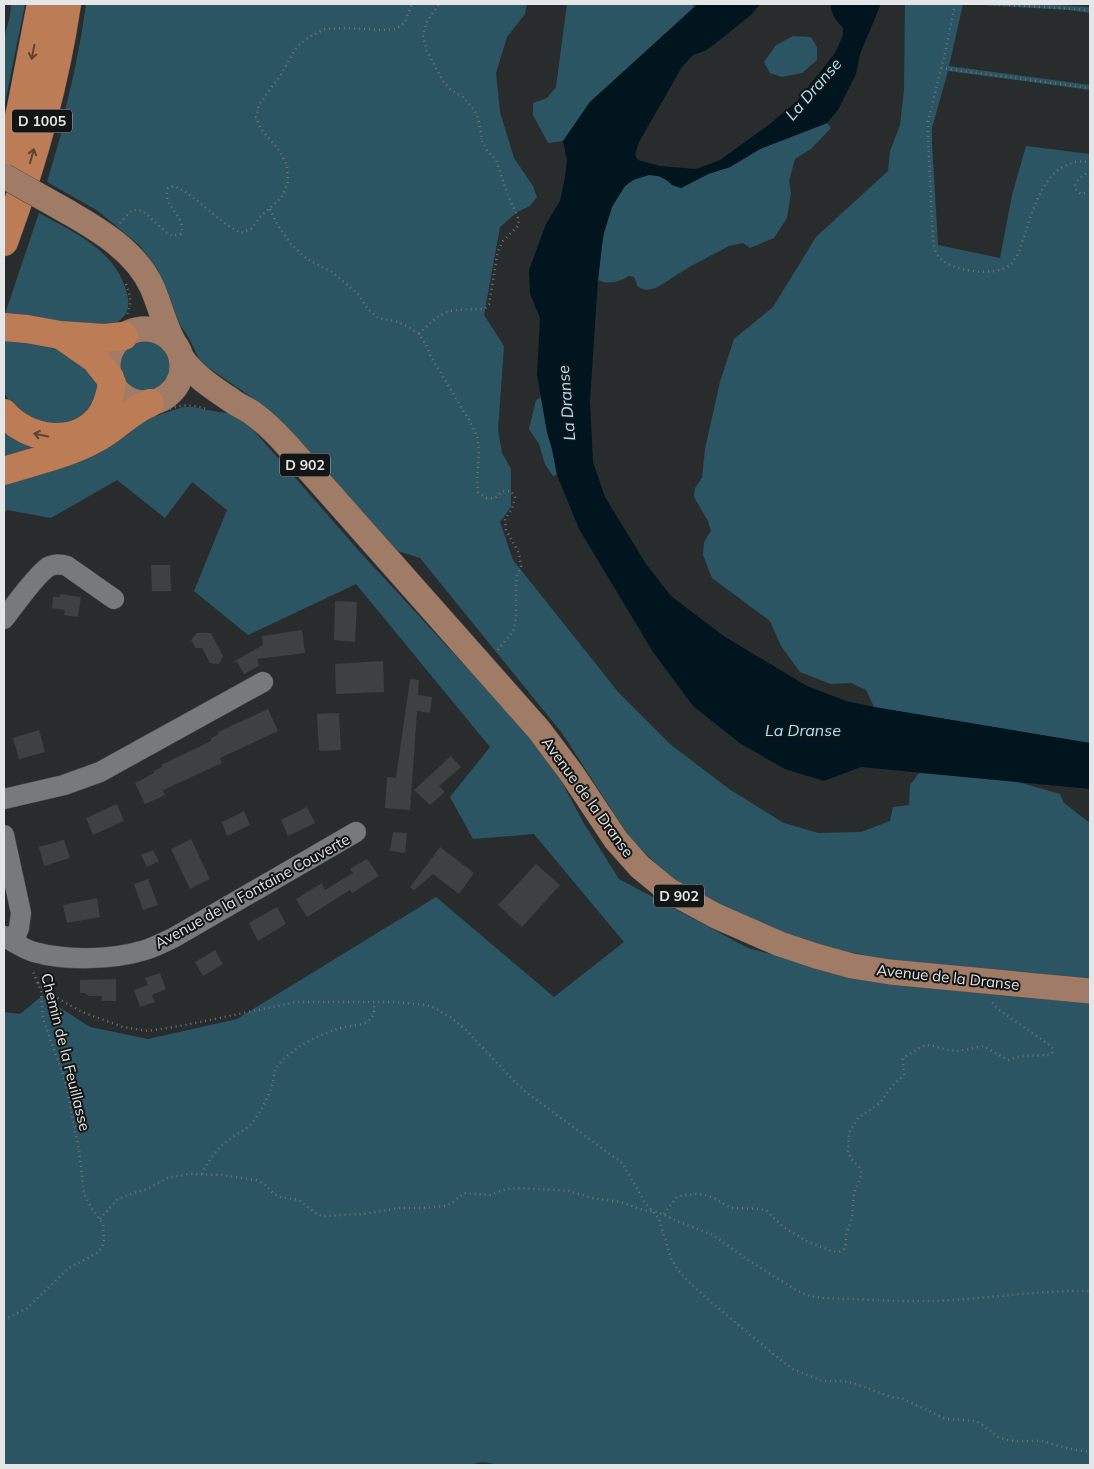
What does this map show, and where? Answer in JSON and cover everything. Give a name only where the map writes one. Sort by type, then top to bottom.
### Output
[{"type":"highway","name":"D 1005","points":[[4,175],[23,99],[41,4]]},
{"type":"highway","name":"D 1005","points":[[5,242],[21,193],[53,78],[67,4]]},
{"type":"highway","points":[[7,327],[60,335],[104,338],[125,330]]},
{"type":"highway","points":[[4,414],[14,423],[33,433],[53,437],[73,435],[92,425],[99,418],[109,400],[111,381],[95,359],[60,335]]},
{"type":"highway","points":[[4,471],[66,452],[88,443],[109,431],[137,409],[162,403]]},
{"type":"main road","name":"Avenue de la Dranse","points":[[4,175],[101,232],[118,237],[145,274],[166,328],[177,349],[193,372],[223,406]]},
{"type":"main road","name":"Avenue de la Dranse","points":[[118,237],[142,299],[140,315],[125,330]]},
{"type":"main road","points":[[125,330],[153,330],[164,334],[177,349],[182,363],[181,376],[176,387],[162,403],[144,403],[131,400],[120,393],[111,381],[108,367],[110,355],[125,330]]},
{"type":"main road","name":"Avenue de la Dranse","points":[[162,403],[183,394],[198,395],[223,406],[252,412],[278,435],[545,737],[628,854],[654,879],[683,899],[772,941],[834,961],[890,972],[1090,991]]},
{"type":"street","points":[[4,619],[39,574],[54,565],[62,564],[67,566],[114,599]]},
{"type":"street","points":[[4,799],[64,785],[100,772],[264,682]]},
{"type":"street","name":"Avenue de la Fontaine Couverte","points":[[12,941],[42,954],[75,958],[113,956],[144,950],[173,938],[356,832]]},
{"type":"street","points":[[4,835],[21,913],[19,928],[12,941]]},
{"type":"path","points":[[118,237],[126,216],[132,211],[137,210],[147,214],[151,220],[167,233],[174,236],[181,234],[183,227],[170,206],[166,194],[168,188],[174,186],[208,209],[227,226],[241,233],[251,229],[282,198],[288,182],[287,166],[279,150],[261,129],[256,117],[259,105],[282,73],[296,48],[325,29],[396,29],[405,22],[412,4]]},
{"type":"path","points":[[419,334],[433,320],[446,312],[485,309],[489,304],[498,251],[503,241],[518,226],[519,220],[507,193],[496,160],[488,152],[482,141],[475,111],[463,97],[451,90],[443,82],[427,51],[423,37],[426,23],[439,4]]},
{"type":"path","points":[[955,4],[928,121],[934,248],[938,257],[956,268],[980,271],[1003,270],[1011,264],[1020,249],[1032,211],[1046,182],[1061,168],[1072,164],[1090,162]]},
{"type":"path","points":[[994,4],[1090,10]]},
{"type":"path","points":[[941,68],[1090,88]]},
{"type":"path","points":[[1090,171],[1076,182],[1075,187],[1081,194],[1090,192]]},
{"type":"path","points":[[270,209],[277,224],[290,243],[307,260],[332,272],[352,288],[368,309],[378,318],[395,321],[419,334],[477,436],[479,452],[478,492],[486,498],[495,498],[502,491],[511,490],[515,497],[512,509],[505,519],[506,530],[519,553],[522,566],[517,576],[516,619],[513,632],[499,648],[488,672]]},
{"type":"path","points":[[125,281],[131,298],[125,330]]},
{"type":"path","points":[[162,403],[223,406]]},
{"type":"path","name":"Chemin de la Feuillasse","points":[[4,1320],[27,1308],[69,1268],[97,1253],[102,1248],[104,1240],[104,1229],[100,1219],[84,1194],[79,1150],[64,1080],[43,1019],[38,983],[27,958],[12,941]]},
{"type":"path","points":[[664,1214],[677,1197],[705,1194],[731,1208],[767,1211],[782,1226],[816,1246],[839,1252],[844,1249],[847,1229],[854,1211],[854,1194],[861,1172],[848,1152],[849,1133],[858,1118],[880,1103],[888,1090],[904,1075],[903,1059],[906,1056],[927,1045],[959,1051],[983,1046],[1008,1060],[1021,1056],[1052,1053],[1053,1049],[1051,1046],[1007,1016],[992,1003],[989,998],[989,982]]},
{"type":"path","points":[[38,983],[47,992],[82,1012],[123,1027],[148,1031],[296,1002],[406,1002],[431,1006],[450,1017],[515,1082],[622,1163],[644,1201],[659,1219],[670,1258],[683,1276],[712,1303],[793,1369],[822,1381],[848,1382],[903,1399],[946,1419],[976,1421],[998,1437],[1007,1440],[1044,1441],[1065,1448],[1090,1452]]},
{"type":"path","points":[[202,1175],[215,1153],[226,1142],[250,1125],[256,1117],[271,1088],[277,1066],[301,1045],[337,1029],[362,1025],[368,1022],[373,1016],[374,1002]]},
{"type":"path","points":[[100,1219],[117,1200],[147,1189],[170,1177],[180,1175],[222,1175],[256,1180],[263,1183],[274,1194],[299,1200],[318,1215],[325,1216],[359,1215],[399,1208],[446,1206],[464,1193],[490,1196],[516,1188],[557,1190],[621,1202],[643,1210],[652,1210],[664,1214],[713,1235],[748,1260],[809,1296],[915,1301],[952,1300],[1042,1292],[1090,1291]]},
{"type":"shaded area","points":[[11,4],[25,4],[4,108],[4,38]]},
{"type":"shaded area","points":[[86,4],[527,4],[525,14],[507,37],[496,73],[500,112],[514,158],[533,186],[537,197],[530,206],[517,212],[500,227],[484,315],[504,346],[498,430],[502,453],[511,469],[511,507],[500,522],[513,560],[619,693],[670,744],[729,789],[784,823],[818,833],[861,832],[890,821],[893,807],[909,805],[910,785],[919,773],[1018,782],[1060,794],[1064,803],[1090,823],[1090,979],[885,959],[829,948],[775,929],[698,894],[664,872],[628,835],[562,733],[420,558],[395,550],[271,413],[199,359],[179,323],[168,292],[156,267],[139,245],[98,211],[47,182],[61,134],[59,133],[75,69]]},
{"type":"shaded area","points":[[567,4],[692,4],[694,7],[590,102],[563,141],[548,143],[533,115],[533,103],[547,98],[556,87]]},
{"type":"shaded area","points":[[905,4],[963,4],[949,66],[1090,85],[1090,90],[948,71],[932,128],[932,142],[938,245],[1000,258],[1012,195],[1026,146],[1090,154],[1090,743],[874,707],[866,690],[851,683],[831,684],[800,672],[781,646],[770,621],[712,578],[703,555],[704,542],[711,531],[708,521],[694,497],[695,488],[702,478],[705,449],[720,382],[734,339],[773,307],[816,237],[888,171],[890,151],[900,125],[904,90]]},
{"type":"shaded area","points":[[963,4],[1042,4],[1090,7],[1090,13],[1069,10]]},
{"type":"shaded area","points":[[793,36],[811,37],[817,47],[817,60],[802,73],[782,77],[770,73],[764,62],[776,45]]},
{"type":"shaded area","points":[[827,123],[831,128],[811,149],[795,159],[789,181],[791,193],[787,218],[774,238],[750,248],[743,243],[729,246],[691,266],[656,288],[646,290],[638,287],[634,277],[629,276],[614,282],[598,280],[601,251],[609,217],[615,201],[623,188],[635,179],[655,175],[681,188],[708,174],[730,167],[760,149]]},
{"type":"shaded area","points":[[39,213],[91,243],[112,263],[120,276],[126,290],[127,310],[122,318],[106,331],[5,314]]},
{"type":"shaded area","points":[[140,339],[150,339],[160,343],[168,351],[172,366],[168,381],[160,389],[150,393],[140,393],[130,389],[122,381],[118,371],[118,361],[122,351],[130,343]]},
{"type":"shaded area","points":[[4,340],[30,342],[59,350],[93,374],[102,396],[95,412],[70,422],[57,424],[39,421],[21,412],[8,399],[3,387]]},
{"type":"shaded area","points":[[541,397],[557,475],[553,476],[545,464],[539,444],[529,429],[536,400]]},
{"type":"shaded area","points":[[183,407],[234,414],[249,425],[360,552],[516,721],[555,769],[583,822],[619,879],[748,948],[785,958],[1090,1000],[1090,1465],[496,1465],[484,1462],[472,1465],[4,1465],[4,1012],[20,1014],[42,996],[90,1027],[148,1039],[237,1019],[436,897],[554,997],[624,942],[534,834],[473,839],[450,797],[490,747],[356,584],[248,635],[194,591],[227,510],[192,482],[165,518],[117,480],[51,518],[7,510],[4,513],[4,484],[72,463],[144,418]]},
{"type":"shaded area","points":[[4,424],[52,444],[4,465]]},
{"type":"water","name":"La Dranse","points":[[698,4],[760,4],[751,15],[707,50],[693,55],[682,67],[639,142],[635,155],[638,160],[660,166],[696,169],[720,160],[770,124],[797,101],[835,53],[843,35],[843,28],[833,14],[831,4],[881,4],[860,54],[856,74],[838,110],[827,123],[760,149],[730,167],[708,174],[681,188],[672,185],[659,176],[649,175],[633,180],[625,186],[612,207],[603,236],[598,280],[590,401],[593,462],[605,497],[646,564],[671,596],[725,637],[807,686],[846,701],[1090,743],[1090,789],[861,767],[824,781],[785,769],[741,744],[693,706],[653,652],[579,529],[557,475],[547,432],[537,375],[540,318],[530,294],[529,270],[546,224],[560,201],[567,160],[563,141],[590,102]]},
{"type":"building","points":[[151,565],[170,565],[171,591],[152,591]]},
{"type":"building","points":[[60,594],[81,597],[78,617],[64,615],[65,610],[52,608],[53,597],[60,597]]},
{"type":"building","points":[[335,601],[357,602],[355,642],[334,640]]},
{"type":"building","points":[[302,630],[305,653],[257,659],[259,666],[244,674],[237,662],[233,662],[263,645],[262,636]]},
{"type":"building","points":[[197,633],[211,633],[223,656],[219,664],[210,663],[202,648],[196,648],[191,640]]},
{"type":"building","points":[[383,661],[384,692],[336,694],[335,664]]},
{"type":"building","points":[[410,679],[419,680],[418,695],[432,697],[430,713],[417,711],[410,810],[385,808],[387,777],[396,778]]},
{"type":"building","points":[[268,709],[278,731],[220,758],[222,763],[163,790],[165,795],[145,804],[135,783],[154,773],[154,771],[162,767],[161,765],[211,741],[211,738],[218,735],[218,732]]},
{"type":"building","points":[[339,713],[341,750],[319,751],[317,714]]},
{"type":"building","points":[[39,730],[45,752],[19,759],[13,738]]},
{"type":"building","points":[[451,756],[461,767],[439,786],[445,792],[430,805],[414,790]]},
{"type":"building","points":[[117,804],[124,821],[93,835],[86,818]]},
{"type":"building","points":[[307,807],[315,823],[288,836],[281,820]]},
{"type":"building","points":[[244,811],[250,825],[227,836],[222,822]]},
{"type":"building","points":[[393,832],[407,833],[405,853],[390,851]]},
{"type":"building","points":[[191,839],[210,879],[190,889],[171,849]]},
{"type":"building","points":[[64,840],[70,858],[44,866],[39,847]]},
{"type":"building","points":[[440,847],[474,873],[459,894],[433,874],[414,890],[410,887]]},
{"type":"building","points":[[153,850],[159,861],[147,867],[141,855]]},
{"type":"building","points":[[367,859],[379,876],[352,893],[350,890],[307,917],[296,899],[322,883],[325,890],[353,873],[350,869]]},
{"type":"building","points":[[536,864],[560,885],[522,927],[498,905]]},
{"type":"building","points":[[148,879],[158,905],[143,910],[134,884]]},
{"type":"building","points":[[97,898],[100,917],[67,923],[63,905]]},
{"type":"building","points":[[277,907],[286,924],[258,941],[249,923]]},
{"type":"building","points":[[215,950],[223,964],[203,976],[195,962]]},
{"type":"building","points":[[160,973],[166,989],[152,995],[155,1002],[140,1007],[134,990],[148,985],[145,978]]},
{"type":"building","points":[[116,979],[116,1001],[102,1001],[102,996],[89,996],[85,993],[80,993],[80,980]]}]
